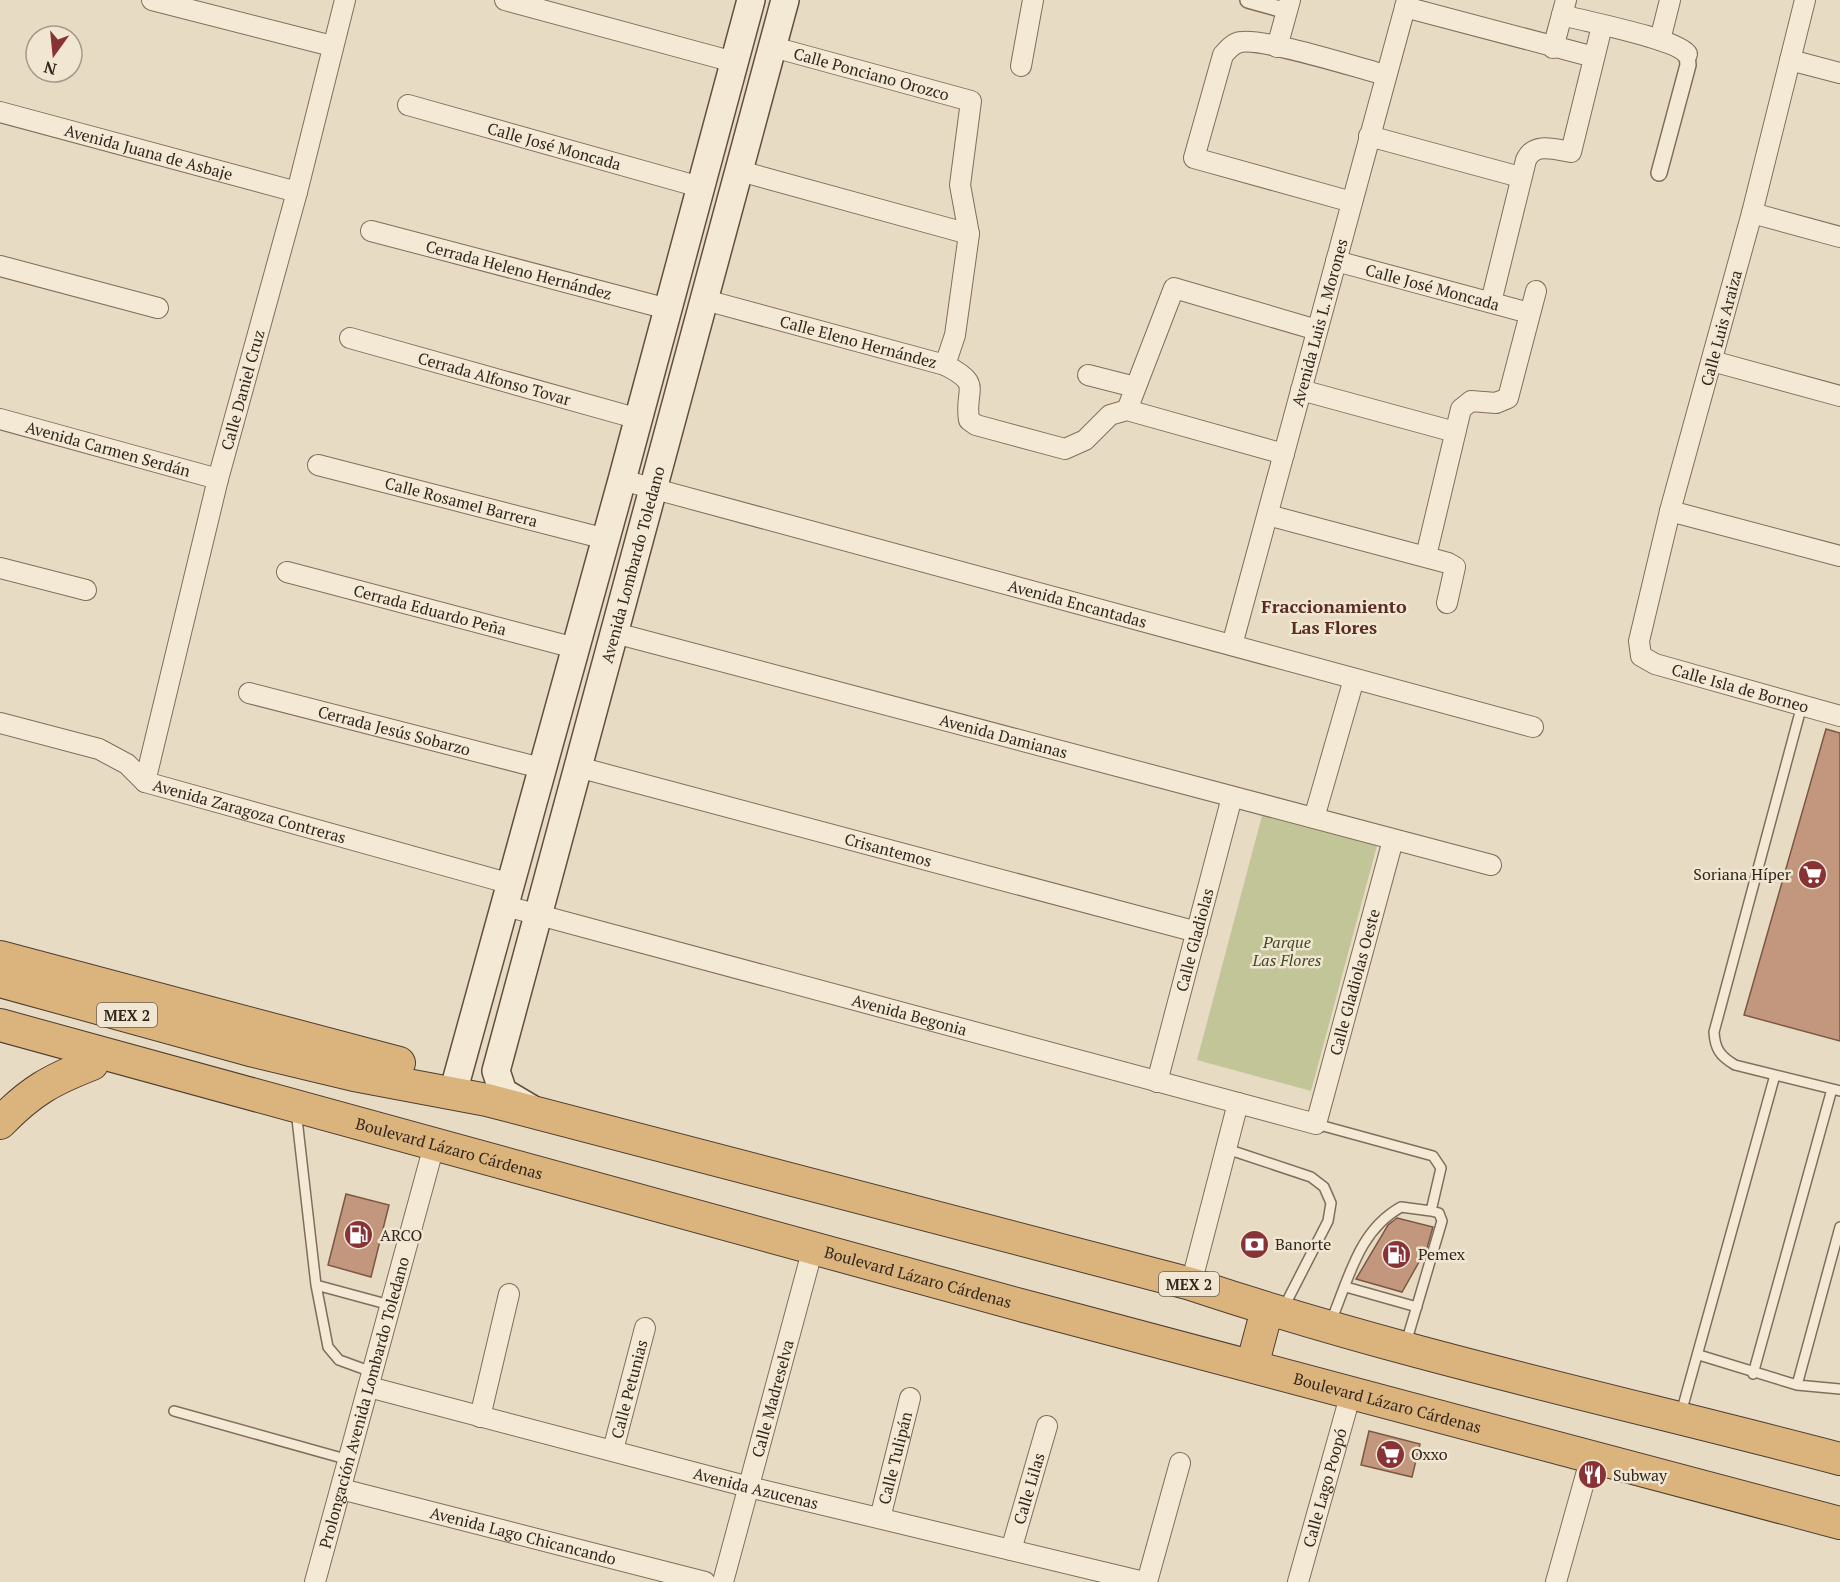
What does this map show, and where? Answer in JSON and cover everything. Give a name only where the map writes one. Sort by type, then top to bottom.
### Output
[{"type":"highway","points":[[0,957],[457,1078],[487,1100]]},
{"type":"highway","name":"MEX 2","points":[[0,981],[254,1051],[354,1075],[487,1100],[1191,1284],[1274,1312],[1404,1349],[1680,1418],[1832,1453]]},
{"type":"highway","name":"Boulevard Lázaro Cárdenas","points":[[0,1025],[1351,1394],[1826,1520]]},
{"type":"highway","points":[[0,1039],[432,1153],[490,1159]]},
{"type":"highway","points":[[0,1124],[18,1104],[49,1081],[92,1064]]},
{"type":"highway","points":[[1252,1366],[1274,1312]]},
{"type":"highway","points":[[1826,1520],[1840,1541]]},
{"type":"main road","name":"Avenida Lombardo Toledano","points":[[457,1078],[505,894],[639,419],[751,0]]},
{"type":"main road","name":"Avenida Lombardo Toledano","points":[[537,1113],[503,1092],[496,1071],[741,171],[773,47],[781,1]]},
{"type":"street","points":[[152,0],[332,46]]},
{"type":"street","name":"Calle Daniel Cruz","points":[[146,782],[218,479],[297,192],[345,0]]},
{"type":"street","points":[[505,0],[734,62]]},
{"type":"street","points":[[1021,66],[1033,0]]},
{"type":"street","points":[[1248,0],[1288,5],[1276,47]]},
{"type":"street","points":[[1660,40],[1670,0]]},
{"type":"street","name":"Calle Luis Araiza","points":[[1641,656],[1639,641],[1670,511],[1752,213],[1805,0]]},
{"type":"street","points":[[1406,4],[1553,48],[1594,57]]},
{"type":"street","name":"Avenida Luis L. Morones","points":[[1232,645],[1406,4]]},
{"type":"street","points":[[1553,48],[1564,8],[1602,26],[1660,40],[1680,48],[1687,54],[1688,65],[1659,173]]},
{"type":"street","points":[[1491,302],[1520,177],[1528,154],[1535,149],[1548,148],[1571,152],[1602,26]]},
{"type":"street","points":[[1352,202],[1194,158],[1223,55],[1233,45],[1244,41],[1276,47],[1386,75]]},
{"type":"street","name":"Calle Ponciano Orozco","points":[[773,47],[971,101],[960,185],[969,234]]},
{"type":"street","points":[[1790,60],[1840,73]]},
{"type":"street","name":"Calle José Moncada","points":[[408,105],[700,187]]},
{"type":"street","name":"Avenida Juana de Asbaje","points":[[0,112],[297,192]]},
{"type":"street","points":[[1369,136],[1520,177]]},
{"type":"street","points":[[741,171],[969,234],[955,335],[945,365]]},
{"type":"street","points":[[1752,213],[1840,237]]},
{"type":"street","name":"Cerrada Heleno Hernández","points":[[371,231],[668,309]]},
{"type":"street","name":"Calle José Moncada","points":[[1336,261],[1529,313]]},
{"type":"street","points":[[0,266],[158,308]]},
{"type":"street","points":[[1284,454],[1127,410],[1174,288],[1317,330]]},
{"type":"street","points":[[1426,556],[1461,409],[1471,401],[1503,402],[1511,391],[1536,291]]},
{"type":"street","name":"Calle Eleno Hernández","points":[[705,300],[945,365],[963,374],[969,382],[972,393],[969,420],[1065,449],[1085,440],[1110,414],[1127,410]]},
{"type":"street","name":"Cerrada Alfonso Tovar","points":[[350,338],[639,419]]},
{"type":"street","points":[[1712,361],[1840,396]]},
{"type":"street","points":[[1088,375],[1135,387]]},
{"type":"street","points":[[1301,390],[1455,432]]},
{"type":"street","name":"Avenida Carmen Serdán","points":[[0,419],[218,479]]},
{"type":"street","name":"Calle Rosamel Barrera","points":[[318,465],[606,539]]},
{"type":"street","name":"Avenida Encantadas","points":[[622,480],[1533,726]]},
{"type":"street","points":[[1670,511],[1840,556]]},
{"type":"street","points":[[1268,514],[1426,556],[1455,567],[1447,603]]},
{"type":"street","points":[[0,568],[87,590]]},
{"type":"street","name":"Cerrada Eduardo Peña","points":[[287,572],[575,648]]},
{"type":"street","name":"Avenida Damianas","points":[[615,633],[1491,865]]},
{"type":"street","name":"Calle Isla de Borneo","points":[[1641,656],[1655,664],[1840,716]]},
{"type":"street","points":[[1314,818],[1353,679]]},
{"type":"street","name":"Cerrada Jesús Sobarzo","points":[[249,693],[541,768]]},
{"type":"street","name":"Avenida Zaragoza Contreras","points":[[0,723],[99,749],[127,764],[146,782],[505,894]]},
{"type":"street","name":"Crisantemos","points":[[578,767],[1197,932]]},
{"type":"street","name":"Calle Gladiolas","points":[[1157,1082],[1232,797]]},
{"type":"street","name":"Calle Gladiolas Oeste","points":[[1316,1124],[1393,840]]},
{"type":"street","name":"Avenida Begonia","points":[[505,894],[538,913],[1316,1124]]},
{"type":"street","points":[[1191,1284],[1239,1103]]},
{"type":"street","name":"Prolongación Avenida Lombardo Toledano","points":[[315,1582],[432,1153]]},
{"type":"street","name":"Calle Madreselva","points":[[723,1582],[813,1248]]},
{"type":"street","points":[[480,1417],[509,1294]]},
{"type":"street","name":"Calle Petunias","points":[[614,1450],[645,1328]]},
{"type":"street","name":"Avenida Azucenas","points":[[371,1379],[480,1417],[614,1450],[749,1487],[1146,1582]]},
{"type":"street","name":"Calle Lago Poopó","points":[[1298,1582],[1351,1394]]},
{"type":"street","name":"Calle Tulipán","points":[[880,1518],[910,1398]]},
{"type":"street","name":"Calle Lilas","points":[[1011,1550],[1047,1426]]},
{"type":"street","points":[[1556,1582],[1591,1457]]},
{"type":"street","points":[[1146,1582],[1180,1463]]},
{"type":"street","name":"Avenida Lago Chicancando","points":[[341,1489],[705,1582]]},
{"type":"lane","points":[[1753,1374],[1836,1090],[1735,1065],[1722,1058],[1715,1047],[1714,1032],[1802,705]]},
{"type":"lane","points":[[1680,1418],[1776,1075]]},
{"type":"lane","points":[[297,1119],[316,1285],[332,1355],[371,1379]]},
{"type":"lane","points":[[1316,1124],[1433,1156],[1441,1168],[1431,1211]]},
{"type":"lane","points":[[1227,1149],[1311,1177],[1324,1187],[1331,1203],[1328,1221],[1274,1312]]},
{"type":"lane","points":[[1329,1328],[1360,1247],[1380,1221],[1401,1207],[1439,1213],[1442,1221],[1404,1349]]},
{"type":"lane","points":[[1797,1385],[1840,1227]]},
{"type":"lane","points":[[316,1285],[390,1305]]},
{"type":"lane","points":[[1346,1287],[1417,1307]]},
{"type":"lane","points":[[1699,1355],[1753,1374],[1797,1385],[1840,1389]]},
{"type":"lane","points":[[174,1411],[349,1460]]},
{"type":"green space","name":"Parque Las Flores","points":[[1263,812],[1378,842],[1311,1091],[1197,1060]]},
{"type":"building","name":"Soriana Híper","points":[[1826,729],[1840,733],[1840,1041],[1744,1015]]},
{"type":"building","name":"ARCO","points":[[346,1194],[389,1205],[371,1277],[328,1265]]},
{"type":"building","name":"Pemex","points":[[1397,1218],[1433,1227],[1427,1248],[1402,1292],[1356,1279],[1388,1225]]},
{"type":"building","name":"Oxxo","points":[[1369,1431],[1420,1444],[1412,1477],[1361,1465]]},
{"type":"place","name":"Soriana Híper","points":[[1812,874]]},
{"type":"place","name":"ARCO","points":[[359,1235]]},
{"type":"place","name":"Banorte","points":[[1254,1244]]},
{"type":"place","name":"Pemex","points":[[1397,1254]]},
{"type":"place","name":"Oxxo","points":[[1390,1454]]},
{"type":"place","name":"Subway","points":[[1592,1475]]},
{"type":"district","name":"Fraccionamiento Las Flores","points":[[1334,616]]}]
